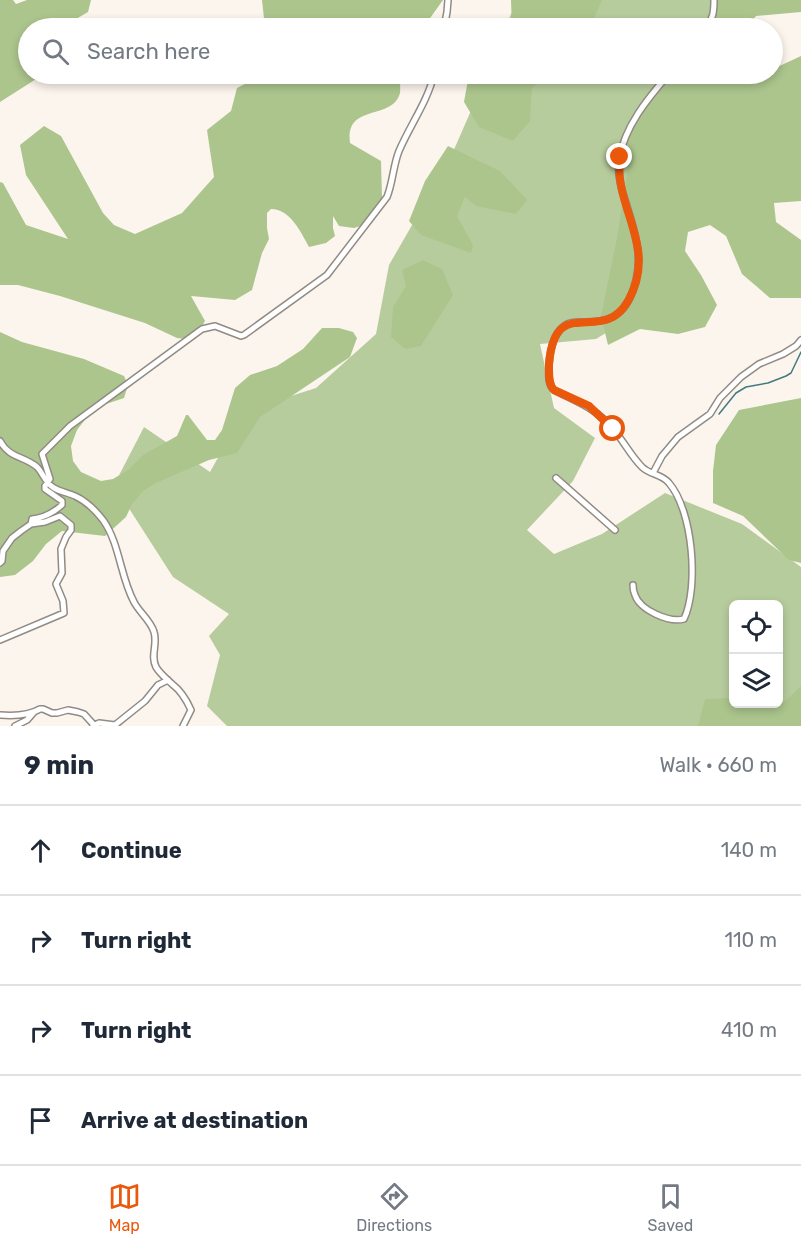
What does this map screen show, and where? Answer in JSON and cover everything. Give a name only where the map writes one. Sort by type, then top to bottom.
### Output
[{"type":"street","points":[[446,18],[448,0]]},
{"type":"street","points":[[711,18],[716,1]]},
{"type":"street","points":[[31,524],[32,519],[47,516],[62,505],[62,501],[45,489],[50,479],[42,454],[70,426],[202,329],[215,326],[240,336],[244,335],[327,275],[387,197],[397,156],[432,84]]},
{"type":"street","points":[[633,585],[635,595],[648,609],[675,621],[684,619],[689,602],[692,544],[674,490],[661,476],[643,468],[613,429],[589,406],[550,387],[549,363],[554,342],[566,324],[598,322],[614,317],[628,302],[636,284],[639,247],[621,187],[620,157],[634,121],[660,84]]},
{"type":"street","points":[[653,473],[673,442],[710,414],[720,398],[741,377],[759,364],[796,346],[801,340]]},
{"type":"street","points":[[0,441],[10,453],[38,468],[47,483],[82,500],[103,521],[116,548],[134,602],[153,629],[156,638],[154,651],[156,666],[191,710],[183,726]]},
{"type":"street","points":[[556,478],[615,530]]},
{"type":"street","points":[[0,563],[3,551],[12,538],[31,524],[60,516],[71,525],[71,530],[61,549],[62,573],[56,584],[63,601],[64,614],[0,640]]},
{"type":"street","points":[[0,715],[13,716],[40,709],[57,713],[73,710],[84,714],[93,726],[99,723],[115,725],[146,701],[158,685],[168,680]]},
{"type":"street","points":[[15,726],[27,720],[34,712]]},
{"type":"green space","points":[[0,0],[13,0],[16,4],[27,0],[91,0],[88,12],[78,18],[18,18],[18,84],[28,84],[0,102]]},
{"type":"green space","points":[[262,0],[443,0],[430,18],[264,18]]},
{"type":"green space","points":[[511,0],[602,0],[594,18],[512,18]]},
{"type":"green space","points":[[517,0],[739,0],[723,18],[509,18]]},
{"type":"green space","points":[[715,0],[801,0],[801,12],[754,18],[707,18]]},
{"type":"green space","points":[[801,56],[801,201],[774,203],[776,222],[801,240],[801,298],[770,298],[742,274],[726,236],[710,225],[688,232],[685,251],[717,305],[705,327],[678,334],[640,329],[608,345],[601,316],[628,168],[628,136],[651,94],[660,84],[783,84],[783,64]]},
{"type":"green space","points":[[245,84],[400,84],[400,94],[394,103],[361,117],[350,131],[350,143],[381,161],[382,198],[367,224],[354,228],[339,226],[333,216],[335,236],[326,243],[309,247],[289,217],[278,210],[271,209],[267,213],[269,239],[262,253],[252,290],[235,300],[191,296],[205,321],[194,340],[177,338],[145,323],[60,296],[18,285],[0,285],[0,182],[3,183],[26,225],[68,239],[26,175],[20,145],[44,126],[61,136],[103,213],[114,225],[135,234],[182,213],[214,177],[207,130],[231,111],[237,88]]},
{"type":"green space","points":[[467,84],[536,84],[532,88],[530,121],[513,141],[479,127],[464,102]]},
{"type":"green space","points":[[483,84],[681,84],[661,299],[596,339],[540,344],[554,408],[595,438],[573,481],[527,530],[554,554],[602,534],[665,493],[742,524],[801,567],[801,726],[227,726],[207,706],[220,655],[209,636],[229,614],[173,577],[114,485],[144,427],[210,472],[244,411],[316,388],[376,334],[389,265],[449,161]]},
{"type":"green space","points":[[448,146],[500,171],[527,200],[516,214],[476,206],[465,197],[457,216],[473,245],[471,253],[421,235],[409,221],[425,181]]},
{"type":"green space","points":[[423,260],[442,269],[453,295],[421,346],[405,349],[391,337],[393,307],[406,286],[402,270]]},
{"type":"green space","points":[[322,328],[339,328],[353,332],[357,338],[350,357],[260,417],[237,453],[209,460],[143,491],[132,504],[126,517],[105,536],[62,531],[46,544],[33,561],[15,575],[0,577],[0,332],[22,342],[84,359],[124,376],[128,385],[124,398],[94,408],[77,430],[71,446],[73,461],[81,472],[101,481],[113,479],[128,470],[143,455],[177,436],[186,415],[207,440],[215,440],[222,430],[235,388],[250,375],[277,366],[303,349]]},
{"type":"green space","points":[[801,398],[801,563],[789,560],[743,516],[713,503],[713,471],[716,445],[739,410]]},
{"type":"green space","points":[[801,686],[801,726],[698,726],[705,699],[729,698],[729,708],[783,708],[783,701]]},
{"type":"waterway","points":[[719,414],[736,393],[746,387],[768,383],[791,373],[801,352]]},
{"type":"route","points":[[613,429],[589,406],[550,387],[549,363],[554,342],[566,324],[609,320],[628,302],[636,284],[639,247],[621,187],[620,157]]}]
